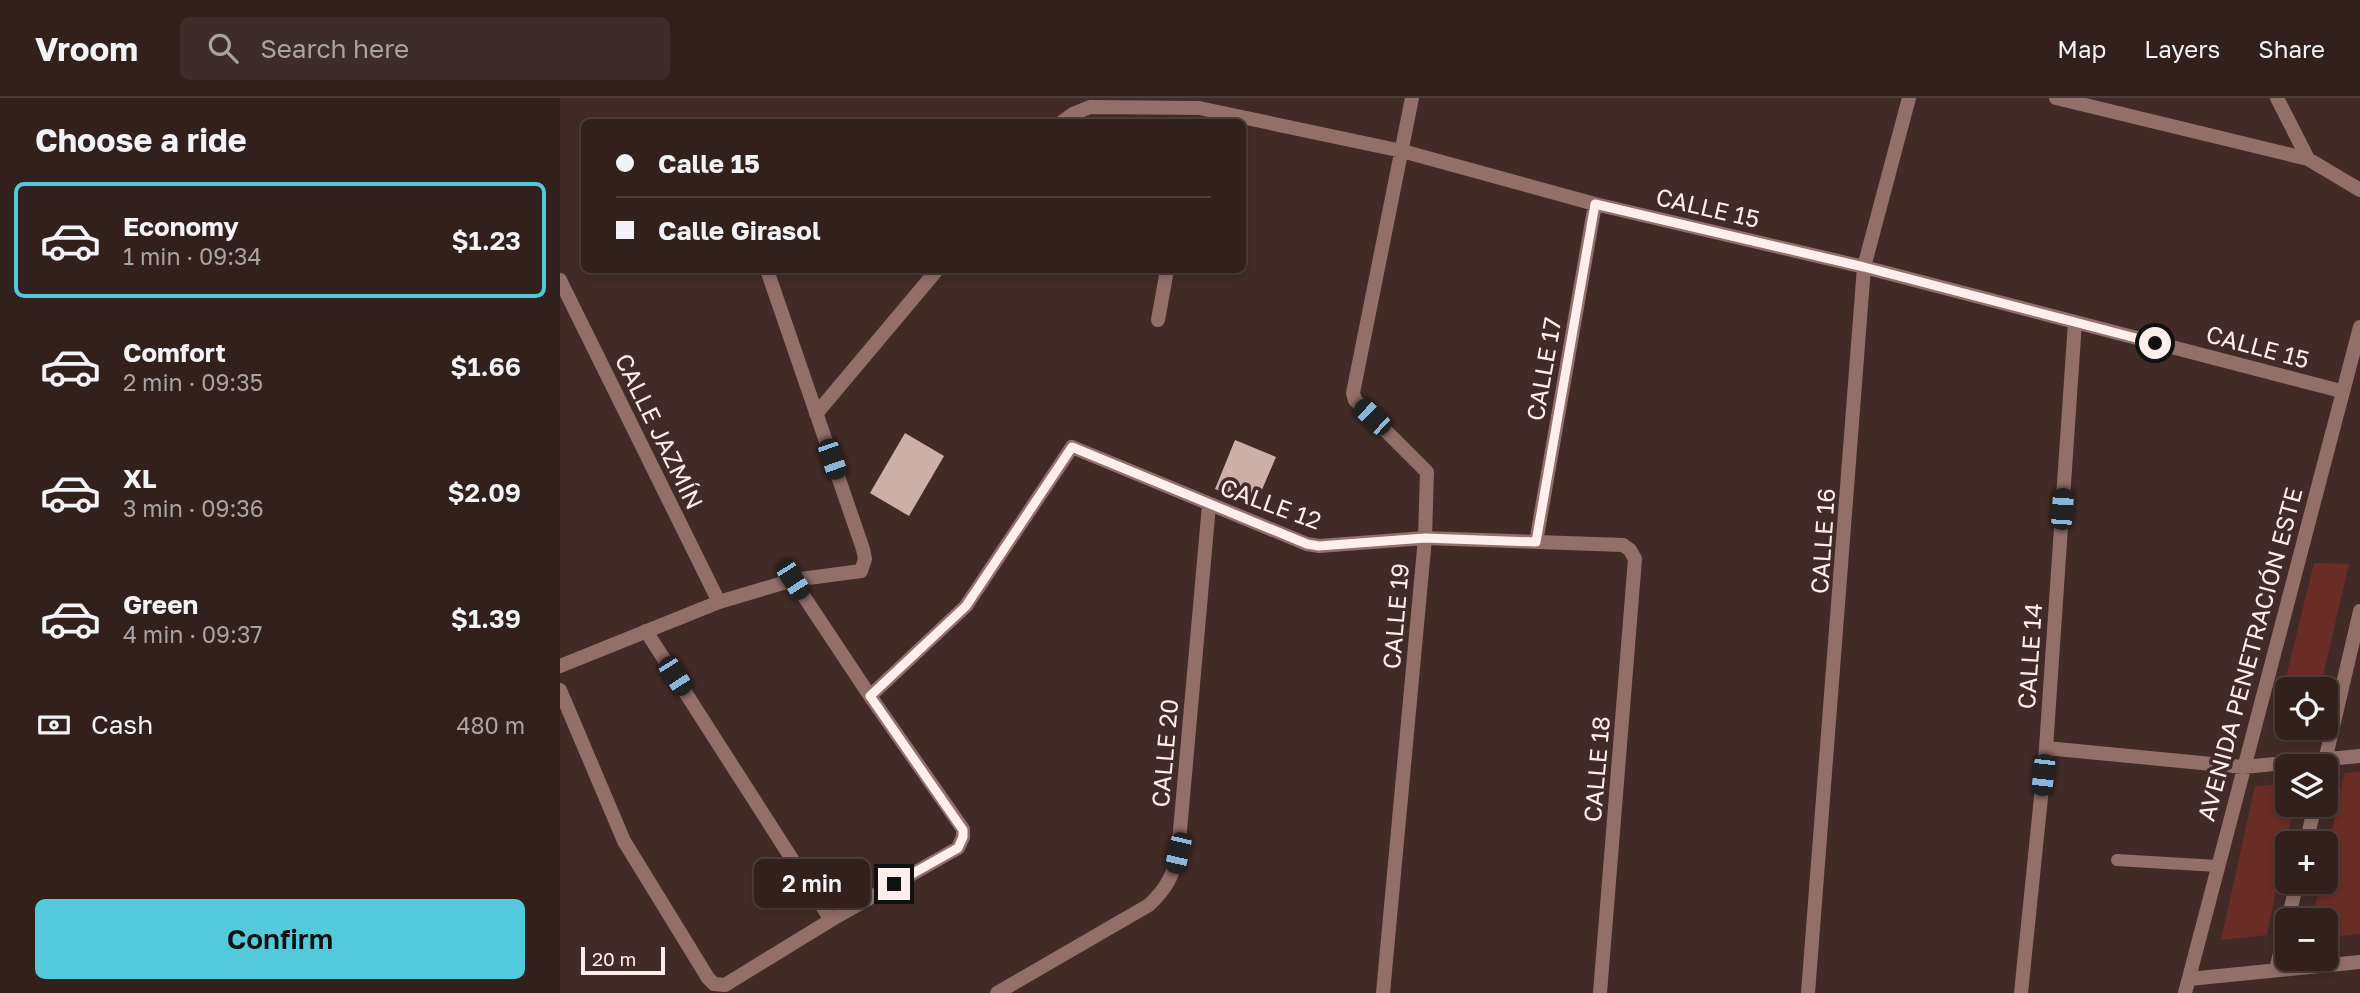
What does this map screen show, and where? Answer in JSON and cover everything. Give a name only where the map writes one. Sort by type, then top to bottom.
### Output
[{"type":"street","points":[[1402,151],[1412,98]]},
{"type":"street","name":"CALLE 16","points":[[1808,993],[1864,267],[1909,98]]},
{"type":"street","points":[[2056,98],[2308,159],[2360,190]]},
{"type":"street","points":[[2277,98],[2308,159]]},
{"type":"street","name":"CALLE 15","points":[[1066,119],[1090,107],[1220,119]]},
{"type":"street","name":"CALLE 15","points":[[1246,124],[1402,151],[1595,204],[1864,267],[2341,391]]},
{"type":"street","name":"CALLE 19","points":[[1383,993],[1425,538],[1427,472],[1355,400],[1353,393],[1402,151]]},
{"type":"street","name":"CALLE 17","points":[[1536,542],[1595,204]]},
{"type":"street","points":[[560,666],[719,602],[793,580],[862,571],[865,559],[863,548],[768,273]]},
{"type":"street","points":[[817,414],[934,273]]},
{"type":"street","points":[[1158,320],[1166,273]]},
{"type":"street","name":"CALLE JAZMÍN","points":[[560,280],[719,602]]},
{"type":"street","name":"CALLE 14","points":[[2021,993],[2046,748],[2076,322]]},
{"type":"street","name":"AVENIDA PENETRACIÓN ESTE","points":[[2187,986],[2341,391],[2360,327]]},
{"type":"street","name":"CALLE 12","points":[[870,696],[966,606],[1072,447],[1307,544],[1319,546],[1425,538],[1623,545],[1630,550]]},
{"type":"street","name":"CALLE 20","points":[[997,993],[1149,905],[1165,890],[1173,875],[1178,853],[1209,505]]},
{"type":"street","name":"CALLE 18","points":[[1600,993],[1635,559],[1630,550]]},
{"type":"street","points":[[560,690],[624,841],[714,984],[725,985],[831,920],[958,848],[963,837],[963,830],[793,580]]},
{"type":"street","points":[[2327,754],[2360,611]]},
{"type":"street","points":[[646,631],[831,920]]},
{"type":"street","points":[[2046,748],[2243,767],[2275,765]]},
{"type":"street","points":[[2338,760],[2360,756]]},
{"type":"street","points":[[2338,964],[2360,962]]},
{"type":"street","points":[[2187,986],[2275,970]]},
{"type":"lane","points":[[2118,860],[2217,866]]},
{"type":"shaded area","points":[[2314,563],[2349,564],[2323,677],[2286,677]]},
{"type":"shaded area","points":[[2360,772],[2360,934],[2338,937],[2338,908],[2315,908],[2318,894],[2338,894],[2338,831],[2332,831],[2335,817],[2338,817],[2344,773]]},
{"type":"shaded area","points":[[2275,784],[2275,817],[2292,817],[2289,831],[2275,831],[2276,894],[2267,935],[2221,940],[2255,786]]},
{"type":"building","points":[[905,433],[944,456],[909,516],[870,493]]},
{"type":"building","points":[[1235,440],[1276,457],[1255,506],[1215,489]]},
{"type":"route","points":[[894,884],[958,848],[963,830],[870,696],[966,606],[1072,447],[1307,544],[1319,546],[1425,538],[1536,542],[1595,204],[1864,267],[2155,343]]}]
